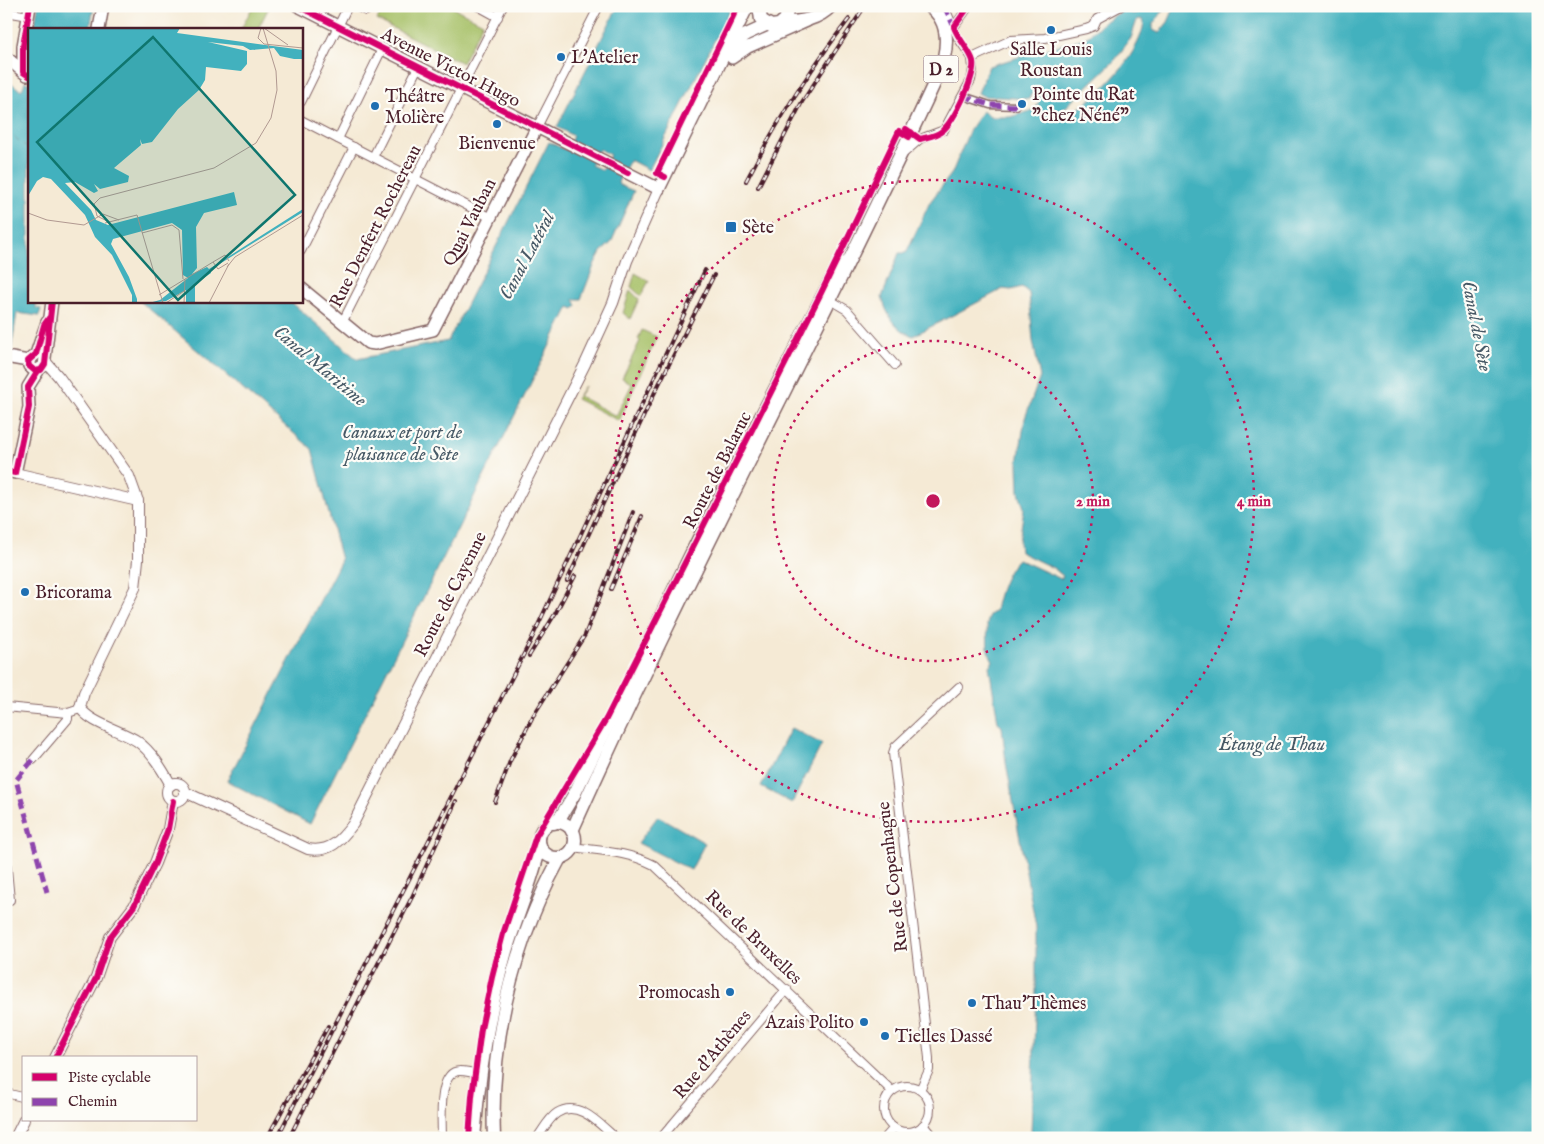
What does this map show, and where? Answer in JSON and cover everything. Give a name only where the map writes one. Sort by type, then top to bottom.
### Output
[{"type":"main road","points":[[99,28],[103,6]]},
{"type":"main road","name":"Avenue Victor Hugo","points":[[298,6],[659,189]]},
{"type":"main road","points":[[659,189],[680,142],[727,49],[755,9],[767,24],[775,26],[783,22],[819,16],[831,6]]},
{"type":"main road","name":"Route de Balaruc","points":[[554,823],[561,816],[575,793],[699,538],[900,156],[917,134],[918,119],[942,64],[946,46],[942,21],[937,12],[929,6]]},
{"type":"main road","name":"Route de Balaruc","points":[[572,831],[659,643],[826,298],[917,134],[939,52],[937,26],[929,6]]},
{"type":"main road","points":[[783,22],[787,16],[787,7],[809,19]]},
{"type":"main road","points":[[26,74],[24,46],[30,11]]},
{"type":"main road","points":[[722,67],[748,47],[805,24],[809,19]]},
{"type":"main road","points":[[680,142],[687,138],[722,67],[745,35],[767,24]]},
{"type":"main road","points":[[7,58],[26,74]]},
{"type":"main road","name":"Quai Vauban","points":[[342,323],[358,337],[372,344],[431,332],[440,318],[537,127]]},
{"type":"main road","points":[[302,289],[342,323]]},
{"type":"main road","points":[[11,472],[28,407],[28,387],[49,318],[52,302]]},
{"type":"main road","points":[[6,358],[36,362]]},
{"type":"main road","points":[[474,1138],[480,1075],[492,1001],[506,950],[540,846],[540,837],[543,830],[554,823],[566,825],[572,831],[575,839],[573,847],[568,854],[560,858],[543,890],[524,933],[514,968],[494,1076],[494,1138]]},
{"type":"main road","points":[[540,846],[548,856],[560,858]]},
{"type":"street","points":[[302,100],[348,6]]},
{"type":"street","points":[[356,6],[366,12]]},
{"type":"street","points":[[478,6],[498,17]]},
{"type":"street","name":"Rue Denfert Rochereau","points":[[342,323],[503,6]]},
{"type":"street","points":[[537,127],[599,6]]},
{"type":"street","points":[[917,134],[944,130],[971,80],[972,58],[958,38],[944,6]]},
{"type":"street","points":[[954,27],[968,6]]},
{"type":"street","points":[[972,58],[1011,40],[1045,38],[1086,29],[1094,26],[1097,19],[1121,6]]},
{"type":"street","points":[[6,12],[30,11]]},
{"type":"street","points":[[1092,11],[1097,19]]},
{"type":"street","points":[[7,58],[15,58],[24,46]]},
{"type":"street","points":[[338,139],[382,49]]},
{"type":"street","points":[[373,157],[418,67]]},
{"type":"street","points":[[963,96],[990,105],[1016,106]]},
{"type":"street","points":[[302,121],[491,218]]},
{"type":"street","points":[[302,249],[354,147]]},
{"type":"street","name":"Route de Cayenne","points":[[171,784],[181,785],[185,792],[308,849],[327,848],[345,835],[357,815],[585,364],[613,303],[627,261],[659,189]]},
{"type":"street","points":[[826,298],[847,310],[895,366]]},
{"type":"street","points":[[6,707],[68,713],[80,709],[79,703],[135,588],[138,560],[138,501],[133,484],[60,380],[36,362]]},
{"type":"street","points":[[11,472],[138,501]]},
{"type":"street","points":[[112,495],[126,484],[126,472]]},
{"type":"street","name":"Rue de Copenhague","points":[[920,1090],[929,1070],[929,1058],[893,753],[895,747],[959,687]]},
{"type":"street","name":"Route de Cayenne","points":[[80,709],[92,718],[139,743],[154,759],[171,784]]},
{"type":"street","points":[[33,760],[68,719],[68,713]]},
{"type":"street","name":"Route de Cayenne","points":[[171,784],[167,793],[173,801]]},
{"type":"street","points":[[57,1056],[101,967],[110,937],[134,906],[155,862],[168,829],[173,801],[180,800],[185,792]]},
{"type":"street","name":"Rue de Bruxelles","points":[[573,847],[611,852],[642,859],[666,875],[892,1091]]},
{"type":"street","points":[[6,859],[10,900],[6,902]]},
{"type":"street","name":"Rue d'Athènes","points":[[661,1138],[787,989]]},
{"type":"street","points":[[442,1138],[444,1084],[448,1076],[459,1070],[480,1075]]},
{"type":"street","points":[[906,1086],[920,1090],[929,1103],[928,1118],[923,1125],[909,1132],[894,1128],[888,1123],[883,1110],[884,1102],[892,1091],[906,1086]]},
{"type":"street","points":[[6,1092],[22,1097]]},
{"type":"street","points":[[537,1138],[557,1113],[576,1108],[587,1114],[616,1138]]},
{"type":"street","points":[[14,1138],[23,1122]]},
{"type":"street","points":[[923,1125],[934,1138]]},
{"type":"street","points":[[886,1138],[894,1128]]},
{"type":"green space","points":[[253,6],[269,7],[258,28],[242,28]]},
{"type":"green space","points":[[384,6],[450,6],[483,23],[462,63],[377,20]]},
{"type":"green space","points":[[635,273],[649,281],[641,296],[631,287]]},
{"type":"green space","points":[[630,290],[639,299],[630,319],[623,313]]},
{"type":"green space","points":[[642,330],[657,337],[619,421],[576,399],[585,386],[579,396],[616,416],[632,384],[622,378],[640,341],[638,339]]},
{"type":"water","points":[[38,6],[94,6],[90,28],[34,28]]},
{"type":"water","name":"Canaux et port de plaisance de Sète","points":[[618,6],[732,6],[649,170],[630,160],[618,182],[619,185],[634,191],[611,243],[601,252],[595,263],[581,299],[574,299],[577,306],[574,309],[569,307],[310,824],[227,781],[341,560],[312,449],[141,302],[291,302],[357,359],[448,341],[549,142],[566,150],[573,136],[557,127]],"holes":[[[599,149],[610,155],[602,170],[591,165]]]},
{"type":"water","name":"Étang de Thau","points":[[1144,6],[1167,6],[1153,24],[1153,30],[1159,33],[1168,22],[1175,6],[1538,6],[1538,1138],[1032,1138],[1036,927],[1006,763],[1002,727],[998,722],[989,666],[993,661],[988,651],[987,625],[989,615],[995,611],[1000,590],[1006,576],[1018,559],[1061,579],[1063,576],[1053,568],[1020,552],[1019,542],[1024,508],[1019,492],[1018,463],[1025,418],[1040,377],[1033,341],[1029,293],[1022,287],[1011,290],[1003,289],[913,336],[902,330],[893,321],[882,297],[899,253],[906,253],[930,202],[952,173],[970,129],[982,111],[992,117],[1010,117],[1034,110],[1038,104],[1039,96],[1031,94],[1029,99],[983,96],[978,93],[989,66],[1087,37],[1103,23],[1125,9],[1128,9],[1132,14],[1143,11]],"holes":[[[1141,19],[1144,21],[1141,35],[1134,50],[1112,79],[1071,114],[1059,121],[1050,119],[1049,115],[1064,109],[1115,60],[1131,38],[1137,20]]]},
{"type":"water","points":[[6,79],[20,90],[23,88],[25,81],[28,83],[28,302],[36,302],[36,308],[41,309],[39,316],[17,313],[8,369],[11,370],[6,397],[6,184],[9,171],[6,166]]},
{"type":"water","points":[[791,728],[822,744],[792,803],[761,787]]},
{"type":"water","points":[[658,816],[705,843],[691,870],[638,843]]},
{"type":"ferry route","points":[[6,130],[28,148]]},
{"type":"railway","points":[[758,187],[802,102],[865,6]]},
{"type":"railway","points":[[746,181],[794,97],[849,19]]},
{"type":"railway","points":[[277,1138],[531,640],[705,270]]},
{"type":"railway","points":[[567,581],[654,394],[714,275]]},
{"type":"railway","points":[[533,716],[585,635],[633,512]]},
{"type":"railway","points":[[611,589],[642,516]]},
{"type":"railway","points":[[529,656],[555,614],[575,576]]},
{"type":"railway","points":[[495,802],[510,761],[532,718]]},
{"type":"railway","points":[[289,1138],[412,897],[456,801]]},
{"type":"railway","points":[[267,1138],[328,1026]]},
{"type":"marked path","points":[[944,6],[955,29]]},
{"type":"marked path","points":[[963,96],[990,105],[1016,106]]},
{"type":"marked path","points":[[33,760],[16,780],[47,892]]},
{"type":"cycle path","points":[[28,75],[23,72],[23,46],[30,6]]},
{"type":"cycle path","points":[[298,6],[628,173]]},
{"type":"cycle path","points":[[665,177],[657,173],[738,6]]},
{"type":"cycle path","points":[[906,129],[920,139],[940,133],[947,126],[958,108],[968,87],[973,61],[954,27],[969,6]]},
{"type":"cycle path","points":[[469,1138],[472,1096],[481,1029],[492,977],[503,934],[536,836],[606,719],[821,293],[899,131],[909,137],[911,132]]},
{"type":"cycle path","points":[[49,318],[44,325],[36,354],[28,361],[29,366],[35,371],[41,370],[45,364],[52,302]]},
{"type":"cycle path","points":[[6,471],[15,473],[29,407],[28,387],[38,371]]},
{"type":"cycle path","points":[[56,1056],[96,978],[110,937],[134,906],[155,863],[168,829],[173,801]]},
{"type":"place","name":"Salle Louis Roustan","points":[[1051,30]]},
{"type":"place","name":"L'Atelier","points":[[561,57]]},
{"type":"place","name":"Pointe du Rat \"chez Néné\"","points":[[1022,104]]},
{"type":"place","name":"Théâtre Molière","points":[[375,106]]},
{"type":"place","name":"Bienvenue","points":[[497,124]]},
{"type":"place","name":"Sète","points":[[731,227]]},
{"type":"place","name":"Bricorama","points":[[25,592]]},
{"type":"place","name":"Promocash","points":[[730,992]]},
{"type":"place","name":"Thau'Thèmes","points":[[972,1003]]},
{"type":"place","name":"Azais Polito","points":[[864,1022]]},
{"type":"place","name":"Tielles Dassé","points":[[885,1036]]},
{"type":"water label","name":"Canal Latéral","points":[[526,255]]},
{"type":"water label","name":"Canal de Sète","points":[[1478,326]]},
{"type":"water label","name":"Canal Maritime","points":[[321,365]]}]
